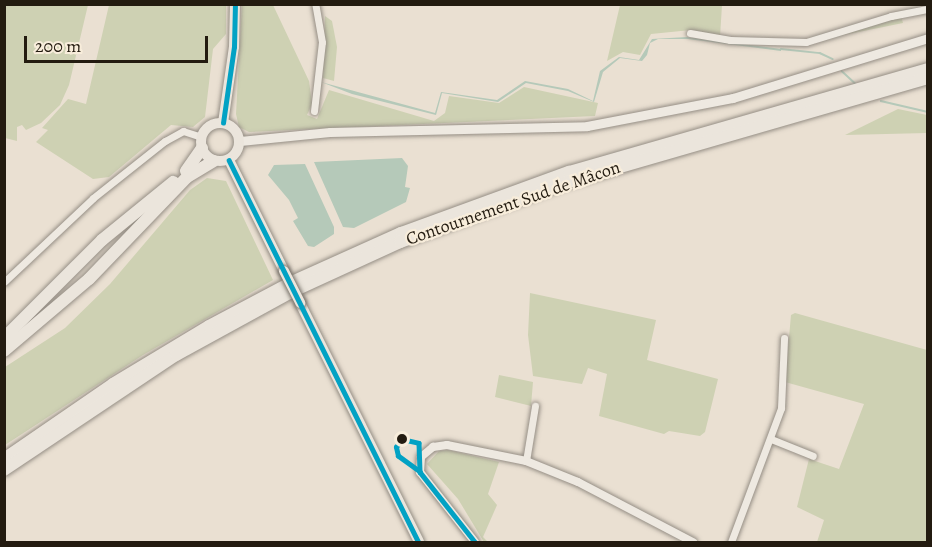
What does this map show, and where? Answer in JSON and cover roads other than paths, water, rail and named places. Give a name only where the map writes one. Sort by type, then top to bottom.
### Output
[{"type":"highway","name":"Contournement Sud de Mâcon","points":[[4,459],[112,384],[198,332],[292,282],[401,233],[558,176],[927,69]]},
{"type":"highway","name":"Contournement Sud de Mâcon","points":[[4,470],[176,355],[291,292],[400,242],[568,182],[927,78]]},
{"type":"highway","points":[[4,338],[102,240],[184,173],[201,142]]},
{"type":"highway","points":[[4,351],[89,279],[187,177],[214,161]]},
{"type":"main road","points":[[223,123],[234,47],[235,4]]},
{"type":"main road","points":[[240,141],[330,132],[539,130],[609,123],[733,98],[927,38]]},
{"type":"main road","points":[[223,123],[232,127],[240,141],[237,152],[229,160],[214,161],[201,142],[210,126],[223,123]]},
{"type":"main road","points":[[229,160],[419,543]]},
{"type":"street","points":[[314,111],[322,42],[315,4]]},
{"type":"street","points":[[690,33],[730,40],[806,42],[891,16],[927,9]]},
{"type":"street","points":[[4,282],[93,198],[165,141],[183,131],[201,142]]},
{"type":"street","points":[[731,543],[743,504],[771,439],[781,408],[784,338]]},
{"type":"street","points":[[526,461],[536,406]]},
{"type":"street","points":[[771,439],[813,456]]},
{"type":"street","points":[[474,543],[420,472],[421,457],[439,446],[526,461],[578,482],[693,543]]},
{"type":"waterway","points":[[781,49],[820,53],[833,59]]},
{"type":"waterway","points":[[842,71],[855,83]]},
{"type":"waterway","points":[[881,101],[928,112]]}]
